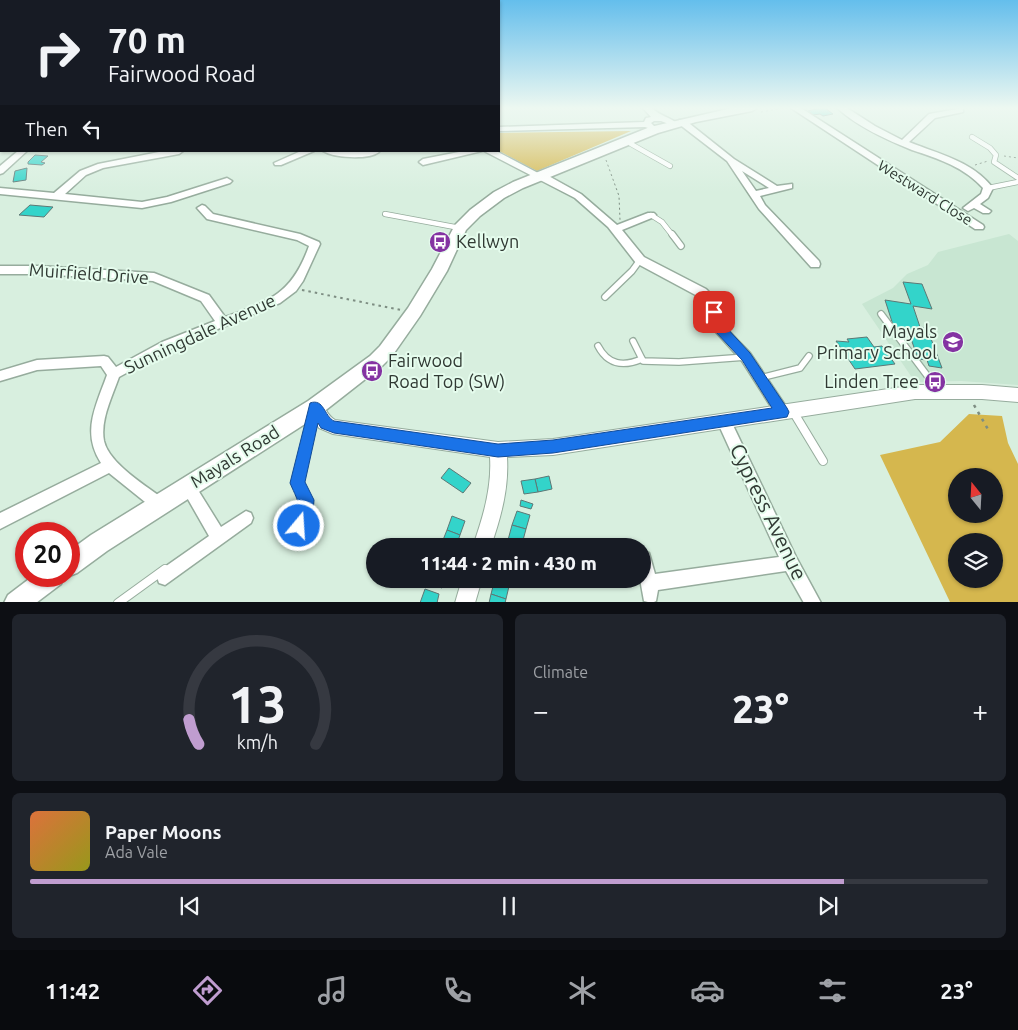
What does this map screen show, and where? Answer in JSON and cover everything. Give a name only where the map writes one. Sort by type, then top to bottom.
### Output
[{"type":"main road","name":"Mayals Road","points":[[80,558],[160,504],[315,407],[376,361],[386,351],[414,312],[460,228],[475,214],[499,196],[518,185],[634,136]]},
{"type":"main road","points":[[16,602],[37,587]]},
{"type":"street","points":[[697,136],[775,189]]},
{"type":"street","name":"Westward Close","points":[[839,136],[979,227]]},
{"type":"street","points":[[890,136],[966,167],[978,176],[988,188],[985,196],[972,206],[986,211]]},
{"type":"street","points":[[903,143],[910,136]]},
{"type":"street","points":[[0,170],[21,152]]},
{"type":"street","points":[[56,197],[83,173],[101,166],[175,152]]},
{"type":"street","points":[[278,163],[307,152]]},
{"type":"street","points":[[333,152],[350,155],[375,152]]},
{"type":"street","points":[[423,162],[473,152]]},
{"type":"street","points":[[490,152],[578,196],[614,227],[640,260],[690,284],[708,297],[719,328],[746,357],[787,412]]},
{"type":"street","points":[[730,159],[754,195],[782,229],[815,264]]},
{"type":"street","points":[[0,191],[142,205],[168,200],[227,181]]},
{"type":"street","points":[[754,195],[788,186]]},
{"type":"street","name":"Sunningdale Avenue","points":[[114,374],[136,360],[222,322],[268,307],[293,288],[308,264],[315,244],[300,237],[210,217],[202,208]]},
{"type":"street","points":[[614,227],[651,215]]},
{"type":"street","name":"Muirfield Drive","points":[[0,270],[6,268],[154,277],[205,298],[222,322]]},
{"type":"street","points":[[0,376],[37,365],[104,361],[114,374],[101,411],[96,442],[110,466],[160,504]]},
{"type":"street","points":[[315,407],[325,423],[334,427],[498,450],[553,447],[915,392],[940,391],[1018,395]]},
{"type":"street","name":"Cypress Avenue","points":[[724,421],[790,563],[813,602]]},
{"type":"street","points":[[485,538],[498,500],[500,481],[498,450]]},
{"type":"street","points":[[0,521],[110,466]]},
{"type":"street","points":[[188,487],[219,538]]},
{"type":"street","points":[[171,573],[246,518]]},
{"type":"street","points":[[650,588],[790,563]]},
{"type":"street","points":[[465,602],[469,588]]},
{"type":"lane","points":[[972,137],[990,148],[996,155],[994,161],[1018,178]]},
{"type":"lane","points":[[631,138],[631,144],[670,166]]},
{"type":"lane","points":[[988,188],[1018,182]]},
{"type":"lane","points":[[385,214],[460,228]]},
{"type":"lane","points":[[651,215],[662,222],[681,246]]},
{"type":"lane","points":[[605,297],[616,284],[633,272],[640,260]]},
{"type":"lane","points":[[880,314],[940,391]]},
{"type":"lane","points":[[633,340],[642,359],[650,362],[746,357]]},
{"type":"lane","points":[[598,346],[605,359],[615,365],[629,365],[642,359]]},
{"type":"lane","points":[[760,378],[800,368],[809,356]]},
{"type":"lane","points":[[292,540],[305,512],[306,500],[297,483],[315,407]]},
{"type":"lane","points":[[787,412],[823,461]]},
{"type":"lane","points":[[118,602],[160,572],[170,568],[171,573]]},
{"type":"path","points":[[610,147],[606,151],[606,163],[620,196],[620,222],[614,227]]},
{"type":"path","points":[[996,155],[1018,158]]},
{"type":"path","points":[[966,167],[994,161]]},
{"type":"path","points":[[293,288],[414,312]]},
{"type":"path","points":[[967,392],[990,431]]},
{"type":"shaded area","points":[[500,136],[619,136],[537,171],[500,152]]},
{"type":"shaded area","name":"Mayals Primary School","points":[[1009,234],[1018,241],[1018,385],[961,381],[915,382],[862,304],[893,288],[907,274],[928,265],[938,252]]},
{"type":"shaded area","points":[[969,414],[1002,416],[1008,443],[1018,464],[1018,602],[950,602],[880,455],[940,442]]},
{"type":"building","points":[[35,155],[48,156],[41,162],[45,163],[42,165],[28,164]]},
{"type":"building","points":[[27,168],[26,180],[13,182],[15,171]]},
{"type":"building","points":[[30,205],[53,207],[44,217],[19,215]]},
{"type":"building","points":[[903,282],[922,284],[932,309],[913,306],[920,327],[927,328],[942,368],[929,366],[927,360],[918,359],[908,330],[894,328],[885,300],[911,304]]},
{"type":"building","points":[[867,337],[874,347],[882,346],[895,364],[855,369],[836,341],[849,342],[847,339]]},
{"type":"building","points":[[449,468],[471,483],[463,493],[441,478]]},
{"type":"building","points":[[549,476],[552,489],[538,492],[535,479]]},
{"type":"building","points":[[535,479],[538,492],[524,494],[521,481]]},
{"type":"building","points":[[521,500],[533,504],[531,509],[520,506]]},
{"type":"building","points":[[517,511],[530,515],[526,529],[512,525]]},
{"type":"building","points":[[452,516],[465,521],[460,535],[447,530]]},
{"type":"building","points":[[512,525],[526,529],[524,538],[509,538]]},
{"type":"building","points":[[447,530],[460,535],[459,538],[444,538]]},
{"type":"building","points":[[493,588],[509,588],[506,599],[491,594]]},
{"type":"building","points":[[425,589],[439,594],[437,602],[420,602]]},
{"type":"building","points":[[491,594],[506,599],[505,602],[489,602]]},
{"type":"place","name":"Kellwyn","points":[[440,242]]},
{"type":"place","name":"Mayals Primary School","points":[[953,342]]},
{"type":"place","name":"Fairwood Road Top (SW)","points":[[372,371]]},
{"type":"place","name":"Linden Tree","points":[[935,382]]},
{"type":"route","points":[[299,526],[305,512],[306,500],[297,483],[315,407],[325,423],[334,427],[498,450],[553,447],[782,412],[741,350],[719,328],[714,312]]}]
